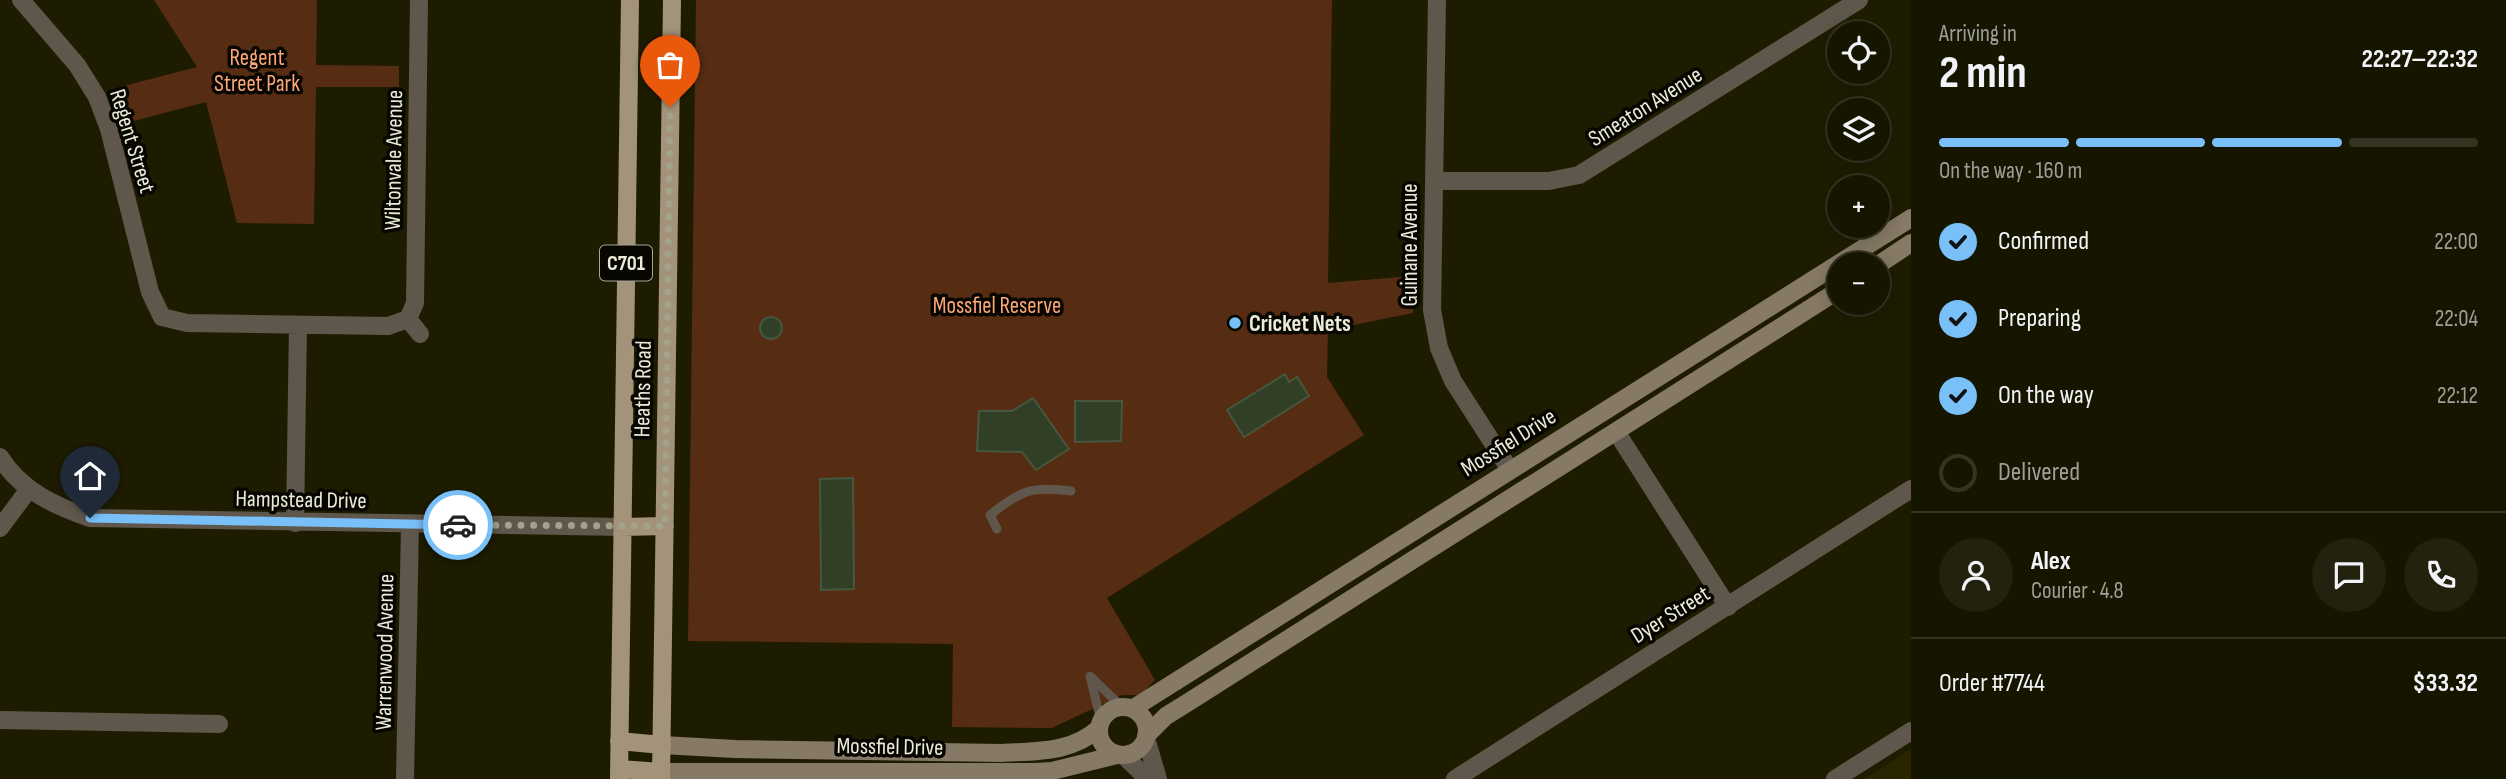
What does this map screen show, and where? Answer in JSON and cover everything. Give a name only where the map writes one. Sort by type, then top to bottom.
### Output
[{"type":"main road","name":"Heaths Road","points":[[619,774],[630,0]]},
{"type":"main road","name":"Heaths Road","points":[[661,775],[672,0]]},
{"type":"main road","points":[[622,527],[665,526]]},
{"type":"main road","points":[[619,741],[662,745]]},
{"type":"main road","points":[[619,774],[661,775]]},
{"type":"street","name":"Regent Street","points":[[21,0],[77,65],[97,97],[109,129],[159,322],[298,325]]},
{"type":"street","name":"Wiltonvale Avenue","points":[[408,319],[415,303],[419,0]]},
{"type":"street","name":"Guinane Avenue","points":[[1437,0],[1432,310],[1439,348],[1453,381],[1510,470]]},
{"type":"street","name":"Smeaton Avenue","points":[[1434,181],[1549,181],[1579,175],[1859,0]]},
{"type":"street","name":"Mossfiel Drive","points":[[1127,708],[1171,687],[1911,218]]},
{"type":"street","points":[[1890,257],[1911,243]]},
{"type":"street","points":[[1120,755],[1137,750],[1166,716],[1186,703],[1617,433],[1827,298]]},
{"type":"street","points":[[295,523],[298,325],[387,326],[408,319],[420,334]]},
{"type":"street","points":[[1617,433],[1728,607]]},
{"type":"street","name":"Hampstead Drive","points":[[0,457],[29,489],[60,508],[90,518],[622,527]]},
{"type":"street","points":[[0,528],[29,489]]},
{"type":"street","name":"Dyer Street","points":[[1455,779],[1911,489]]},
{"type":"street","name":"Warrenwood Avenue","points":[[405,779],[410,525]]},
{"type":"street","points":[[1148,779],[1101,742],[1100,724],[1110,711],[1127,708],[1143,720],[1158,779]]},
{"type":"street","points":[[0,720],[219,724]]},
{"type":"street","name":"Mossfiel Drive","points":[[662,745],[874,751],[1043,751],[1086,740],[1100,724]]},
{"type":"street","points":[[1835,779],[1911,731]]},
{"type":"street","points":[[874,751],[874,775]]},
{"type":"street","name":"Mossfiel Drive","points":[[661,775],[1035,772],[1052,771],[1120,755]]},
{"type":"lane","points":[[997,529],[990,515],[1006,502],[1038,487],[1071,491]]},
{"type":"lane","points":[[1100,724],[1090,676],[1127,708]]},
{"type":"shaded area","points":[[1911,749],[1911,779],[1864,779]]},
{"type":"green space","name":"Regent Street Park","points":[[154,0],[317,0],[316,65],[399,66],[399,87],[316,87],[314,224],[237,223],[206,102],[126,123],[112,89],[197,67]]},
{"type":"green space","name":"Mossfiel Reserve","points":[[696,0],[1332,0],[1328,283],[1413,276],[1413,313],[1328,330],[1327,377],[1364,435],[1107,598],[1155,680],[1141,695],[1122,695],[1052,728],[952,727],[953,644],[688,641]]},
{"type":"building","points":[[771,317],[779,320],[782,328],[779,336],[771,339],[763,336],[760,328],[763,320]]},
{"type":"building","points":[[1285,374],[1289,382],[1297,377],[1309,396],[1244,437],[1227,410]]},
{"type":"building","points":[[1033,398],[1069,449],[1036,470],[1022,452],[977,451],[979,411],[1012,411]]},
{"type":"building","points":[[1075,401],[1122,401],[1121,441],[1075,442]]},
{"type":"building","points":[[853,478],[854,589],[821,590],[820,479]]},
{"type":"way so far","points":[[458,525],[665,526],[670,107]]},
{"type":"place","name":"Cricket Nets","points":[[1235,323]]},
{"type":"route","points":[[90,518],[119,521],[458,525]]}]
